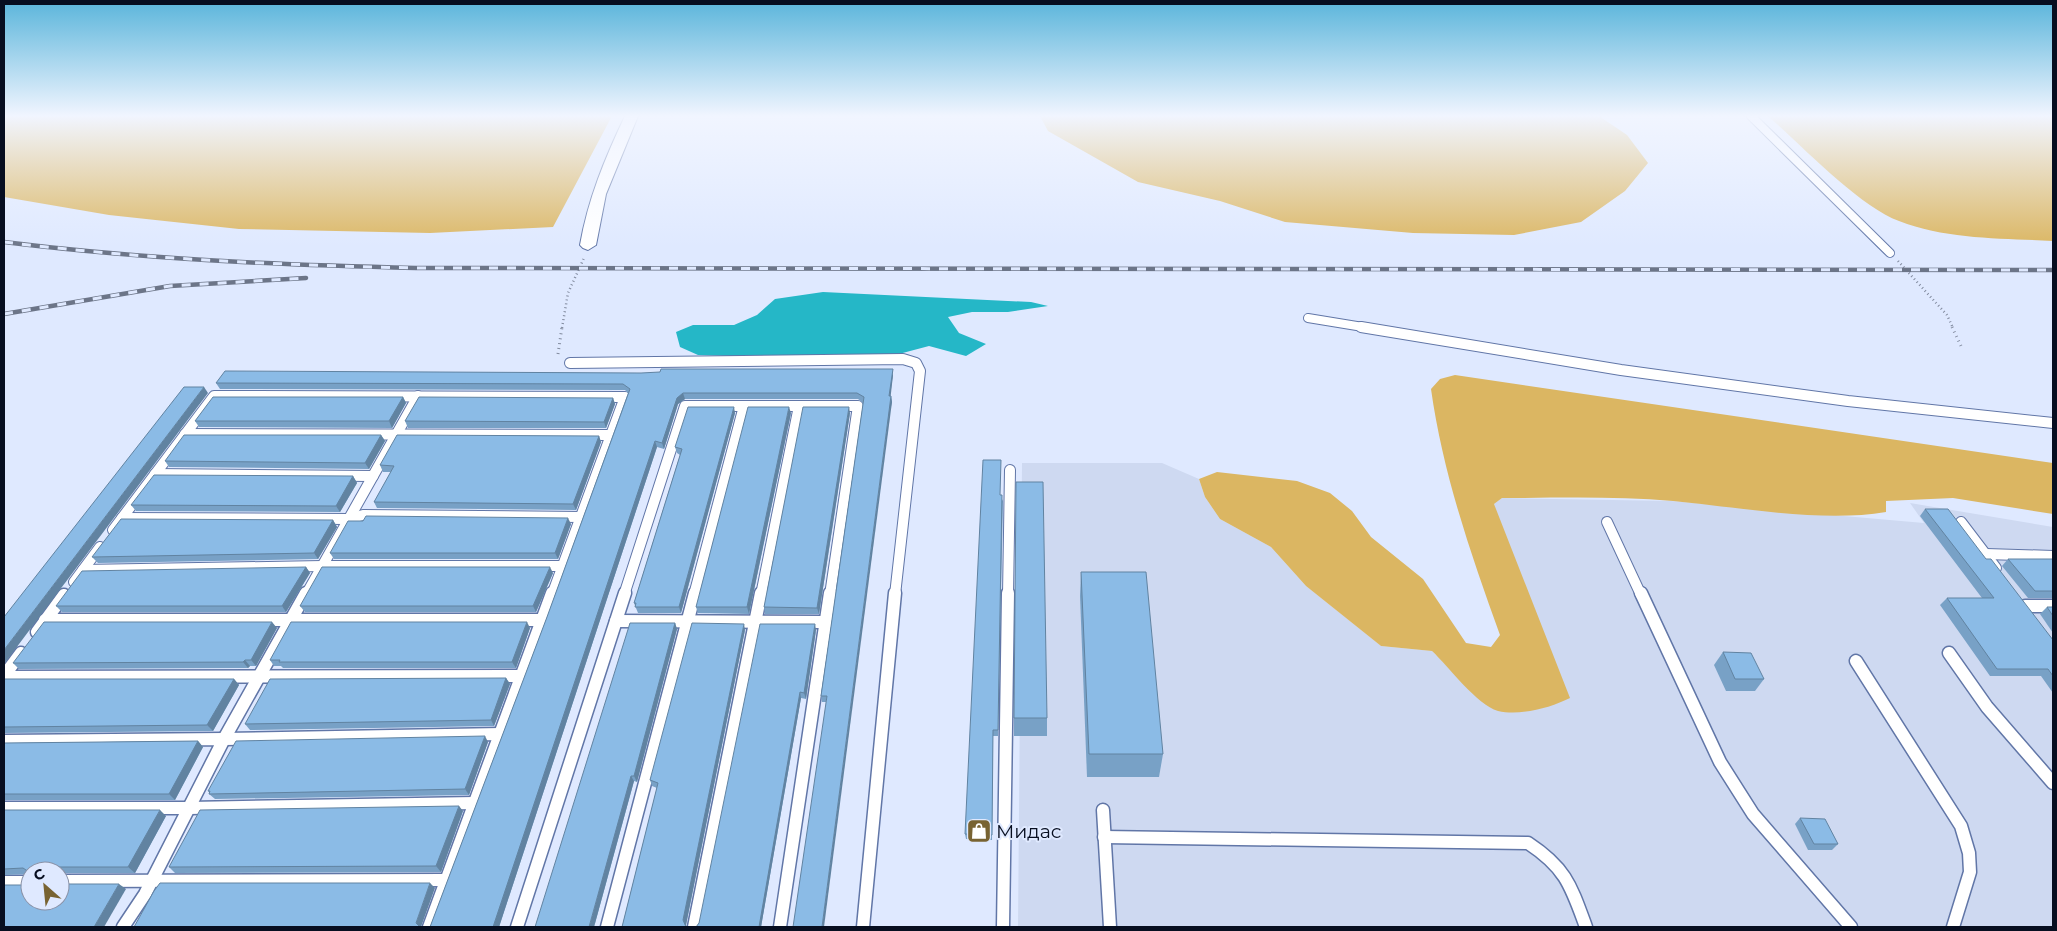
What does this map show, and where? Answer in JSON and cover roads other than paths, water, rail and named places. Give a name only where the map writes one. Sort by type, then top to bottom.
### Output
[{"type":"street","points":[[588,245],[592,215],[602,178],[611,159]]},
{"type":"lane","points":[[1796,159],[1890,253]]},
{"type":"lane","points":[[1308,318],[1621,370],[1848,401],[2053,423]]},
{"type":"lane","points":[[570,363],[904,358],[916,363],[920,371],[892,622],[863,927]]},
{"type":"lane","points":[[4,676],[214,396],[625,397],[429,927]]},
{"type":"lane","points":[[124,927],[152,880],[224,739],[418,396]]},
{"type":"lane","points":[[517,927],[685,406],[858,406],[780,927]]},
{"type":"lane","points":[[607,927],[744,406]]},
{"type":"lane","points":[[694,927],[799,406]]},
{"type":"lane","points":[[185,434],[611,435]]},
{"type":"lane","points":[[1003,927],[1010,470]]},
{"type":"lane","points":[[155,474],[373,476]]},
{"type":"lane","points":[[122,518],[349,519],[363,515],[581,517]]},
{"type":"lane","points":[[1607,522],[1720,762],[1753,814],[1851,927]]},
{"type":"lane","points":[[1961,522],[2002,576]]},
{"type":"lane","points":[[1986,554],[2053,556]]},
{"type":"lane","points":[[83,570],[322,566],[562,566]]},
{"type":"lane","points":[[2036,622],[2022,602],[2053,606]]},
{"type":"lane","points":[[45,620],[543,620]]},
{"type":"lane","points":[[616,621],[825,622]]},
{"type":"lane","points":[[1949,653],[1988,707],[2053,783]]},
{"type":"lane","points":[[1856,661],[1961,826],[1969,853],[1970,872],[1953,927]]},
{"type":"lane","points":[[4,676],[522,676]]},
{"type":"lane","points":[[4,741],[501,734]]},
{"type":"lane","points":[[4,808],[189,808],[475,803]]},
{"type":"lane","points":[[1103,810],[1110,927]]},
{"type":"lane","points":[[1104,837],[1528,843],[1547,854],[1566,873],[1586,927]]},
{"type":"lane","points":[[70,881],[447,880]]},
{"type":"lane","points":[[4,882],[20,882]]},
{"type":"water","points":[[823,292],[1031,302],[1048,306],[1008,312],[972,312],[948,317],[959,333],[986,344],[966,356],[929,346],[895,355],[767,357],[698,355],[680,347],[676,332],[693,325],[734,325],[757,315],[775,299]]},
{"type":"railway","points":[[4,242],[158,257],[416,268],[2053,270]]},
{"type":"railway","points":[[4,314],[170,286],[306,278]]},
{"type":"place","name":"Мидас","points":[[979,831]]}]
